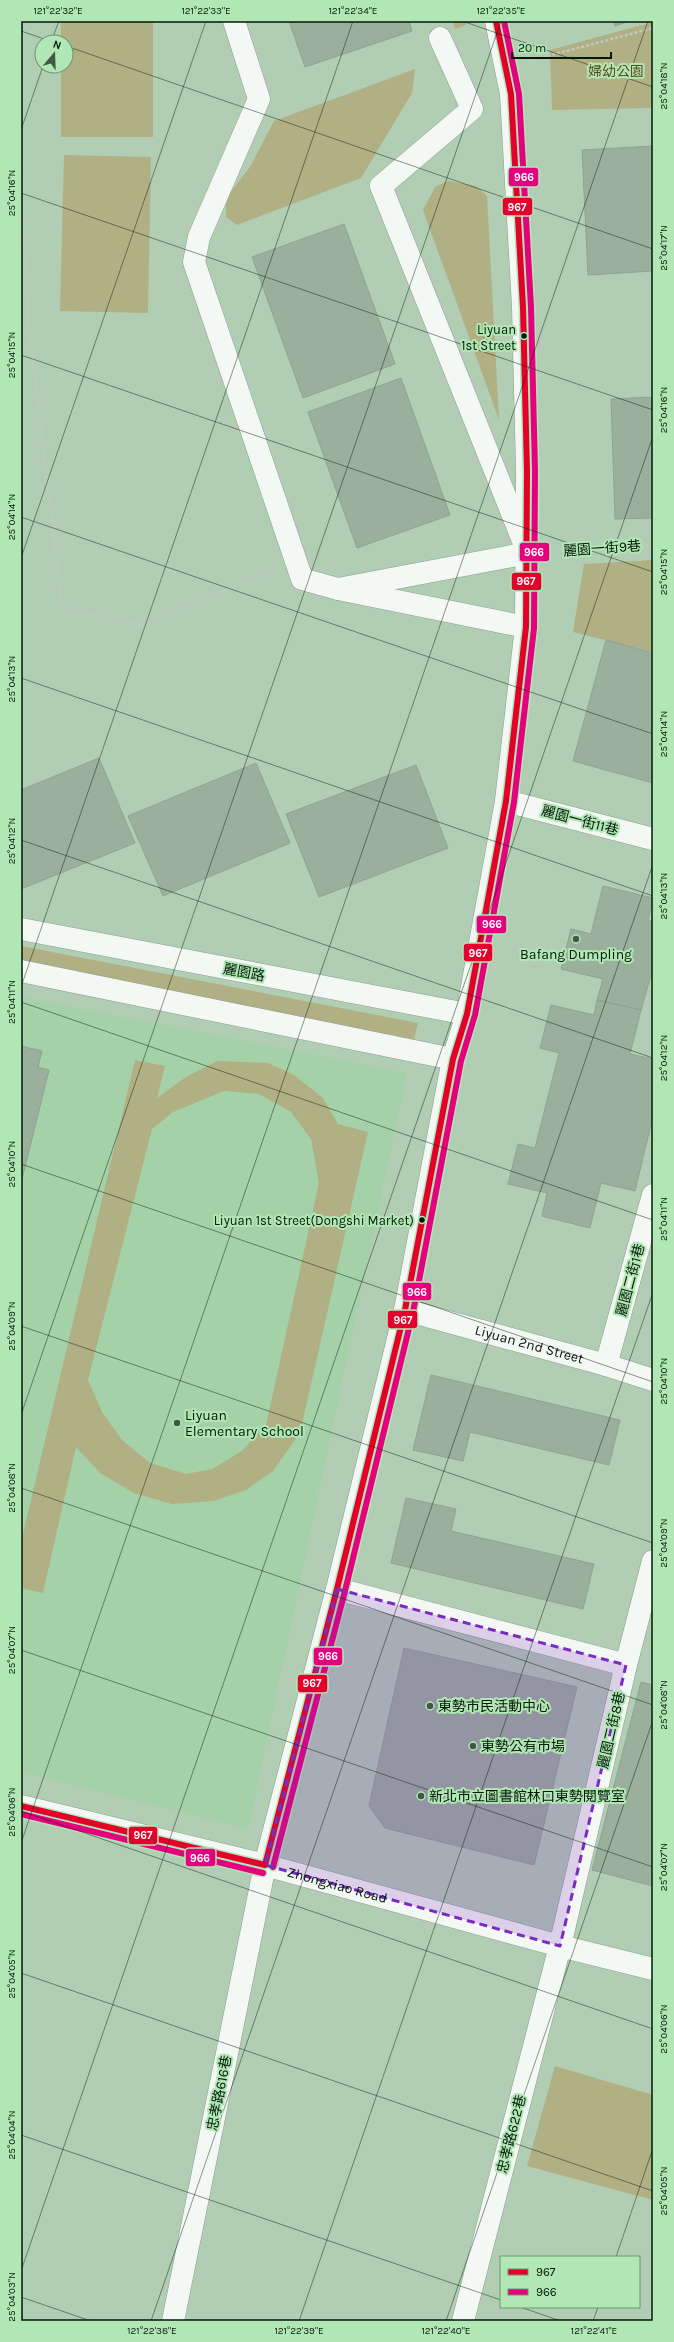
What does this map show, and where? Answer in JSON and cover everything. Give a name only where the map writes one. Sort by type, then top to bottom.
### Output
[{"type":"street","points":[[234,21],[259,99],[199,237],[194,262],[302,579],[338,589],[526,627]]},
{"type":"street","points":[[265,1865],[337,1589],[405,1310],[452,1059],[468,1014],[506,800],[526,627],[528,553],[523,307],[511,94],[496,21]]},
{"type":"street","points":[[440,38],[472,109],[381,186],[528,553]]},
{"type":"street","points":[[338,589],[528,553]]},
{"type":"street","name":"麗園一街11巷","points":[[506,800],[653,839]]},
{"type":"street","name":"麗園路","points":[[21,929],[468,1014]]},
{"type":"street","points":[[21,971],[452,1059]]},
{"type":"street","name":"麗園二街1巷","points":[[606,1365],[653,1195]]},
{"type":"street","name":"Liyuan 2nd Street","points":[[405,1310],[606,1365],[653,1380]]},
{"type":"street","name":"麗園二街8巷","points":[[560,1946],[626,1665],[653,1561]]},
{"type":"street","points":[[337,1589],[626,1665]]},
{"type":"street","name":"Zhongxiao Road","points":[[21,1806],[265,1865],[560,1946],[653,1969]]},
{"type":"street","name":"忠孝路616巷","points":[[173,2321],[265,1865]]},
{"type":"street","name":"忠孝路622巷","points":[[463,2321],[560,1946]]},
{"type":"path","points":[[506,68],[653,28]]},
{"type":"path","points":[[21,81],[23,220],[29,327],[62,607],[141,624],[296,562]]},
{"type":"path","name":"麗園一街9巷","points":[[528,553],[653,545]]},
{"type":"highlighted area","points":[[337,1589],[626,1665],[560,1946],[265,1865]]},
{"type":"shaded area","name":"Liyuan Elementary School","points":[[21,997],[407,1073],[248,1829],[21,1772]]},
{"type":"green space","points":[[61,21],[153,21],[153,137],[61,137],[61,74],[74,74],[74,34],[61,34]]},
{"type":"green space","points":[[452,21],[466,21],[466,25],[455,29]]},
{"type":"green space","name":"婦幼公園","points":[[653,22],[653,108],[552,110],[550,50]]},
{"type":"green space","points":[[415,69],[412,93],[361,178],[237,225],[226,217],[226,198],[250,167],[274,121]]},
{"type":"green space","points":[[64,155],[151,157],[148,313],[60,311]]},
{"type":"green space","points":[[448,181],[476,186],[487,196],[499,420],[423,210],[435,187]]},
{"type":"green space","points":[[653,560],[653,652],[573,632],[584,564]]},
{"type":"green space","points":[[21,946],[418,1023],[414,1040],[21,963]]},
{"type":"green space","points":[[135,1060],[165,1066],[157,1098],[186,1077],[217,1061],[268,1063],[294,1075],[323,1098],[338,1124],[368,1132],[300,1433],[273,1471],[246,1490],[214,1501],[172,1504],[134,1493],[100,1473],[76,1447],[43,1593],[21,1588],[21,1542]],"holes":[[[224,1091],[259,1094],[291,1112],[311,1139],[319,1183],[266,1425],[242,1451],[212,1469],[186,1474],[150,1463],[122,1440],[102,1412],[88,1380],[152,1129],[173,1112]]]},
{"type":"green space","points":[[555,2066],[653,2095],[653,2200],[527,2166]]},
{"type":"building","points":[[289,21],[409,21],[412,31],[305,67]]},
{"type":"building","points":[[613,21],[630,21],[615,26]]},
{"type":"building","points":[[653,146],[653,271],[588,275],[582,150]]},
{"type":"building","points":[[344,224],[395,364],[303,398],[252,257]]},
{"type":"building","points":[[401,378],[450,515],[357,548],[308,412]]},
{"type":"building","points":[[653,397],[653,518],[615,519],[611,399]]},
{"type":"building","points":[[606,640],[653,653],[653,783],[573,761]]},
{"type":"building","points":[[99,758],[135,843],[21,889],[21,790]]},
{"type":"building","points":[[256,763],[290,843],[163,896],[128,816]]},
{"type":"building","points":[[416,765],[448,848],[319,897],[286,814]]},
{"type":"building","points":[[603,886],[653,898],[648,920],[653,922],[653,968],[641,1010],[597,1000],[603,979],[561,969],[571,929],[591,934]]},
{"type":"building","points":[[597,1000],[641,1010],[630,1054],[653,1059],[653,1116],[635,1191],[601,1183],[590,1228],[542,1216],[547,1193],[508,1184],[518,1144],[535,1148],[559,1053],[540,1048],[551,1005],[594,1015]]},
{"type":"building","points":[[21,1046],[42,1051],[38,1067],[49,1070],[21,1183]]},
{"type":"building","points":[[431,1375],[620,1420],[609,1465],[470,1432],[463,1461],[413,1450]]},
{"type":"building","points":[[406,1498],[456,1509],[451,1531],[594,1564],[583,1609],[391,1563]]},
{"type":"building","name":"東勢公有市場","points":[[404,1648],[577,1687],[534,1865],[385,1828],[369,1806]]},
{"type":"building","points":[[641,1682],[653,1685],[653,1886],[592,1870]]},
{"type":"transit line","name":"967","points":[[265,1865],[337,1589],[405,1310],[453,1059],[467,1014],[506,801],[526,627],[527,471],[523,307],[511,94],[496,21]]},
{"type":"transit line","name":"966","points":[[273,1867],[345,1591],[413,1312],[461,1061],[475,1015],[514,802],[534,628],[535,471],[531,307],[519,94],[504,21]]},
{"type":"transit line","name":"967","points":[[21,1806],[265,1865]]},
{"type":"transit line","name":"966","points":[[21,1814],[263,1873]]},
{"type":"place","name":"Liyuan 1st Street","points":[[524,336]]},
{"type":"place","name":"Bafang Dumpling","points":[[576,939]]},
{"type":"place","name":"Liyuan 1st Street(Dongshi Market)","points":[[422,1220]]},
{"type":"place","name":"Liyuan Elementary School","points":[[177,1423]]},
{"type":"place","name":"東勢市民活動中心","points":[[430,1706]]},
{"type":"place","name":"東勢公有市場","points":[[473,1746]]},
{"type":"place","name":"新北市立圖書館林口東勢閱覽室","points":[[421,1796]]}]
